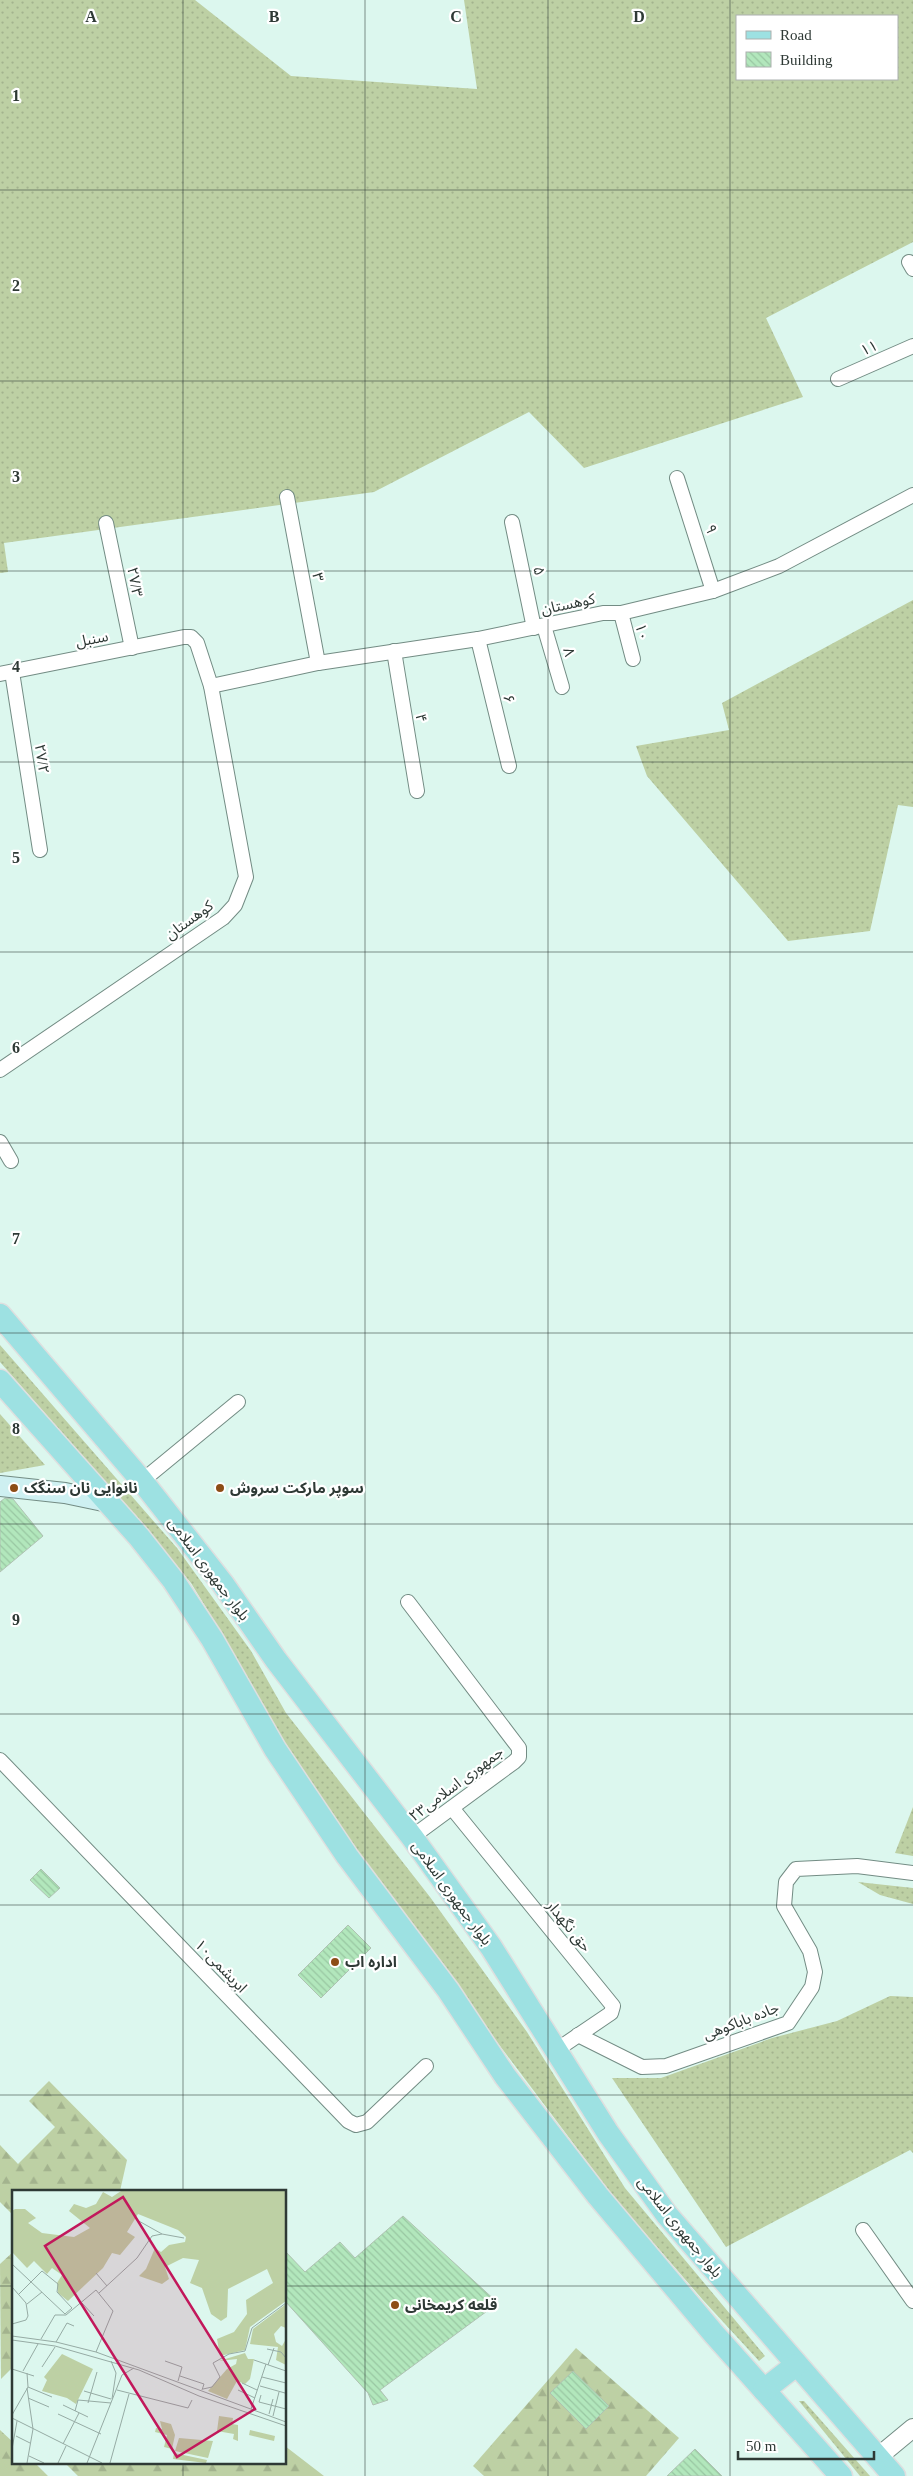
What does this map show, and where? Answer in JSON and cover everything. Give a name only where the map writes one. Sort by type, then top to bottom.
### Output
[{"type":"main road","name":"بلوار جمهوری اسلامی","points":[[0,1315],[142,1481],[223,1584],[276,1660],[412,1837],[491,1947],[608,2133],[667,2215],[894,2476]]},
{"type":"main road","points":[[0,1381],[139,1537],[173,1580],[212,1639],[275,1749],[342,1848],[448,1990],[505,2076],[598,2196],[714,2334],[840,2476]]},
{"type":"main road","points":[[0,1486],[65,1493],[108,1502]]},
{"type":"main road","points":[[764,2390],[796,2365]]},
{"type":"street","name":"۱۱","points":[[838,379],[913,346]]},
{"type":"street","name":"۹","points":[[677,478],[713,591]]},
{"type":"street","name":"کوهستان","points":[[210,686],[318,663],[478,639],[603,614],[621,613],[713,591],[779,566],[913,496]]},
{"type":"street","name":"۳","points":[[286,497],[318,663]]},
{"type":"street","name":"۵","points":[[512,522],[539,627]]},
{"type":"street","name":"۲۷/۳","points":[[106,523],[132,648]]},
{"type":"street","name":"۱۰","points":[[621,613],[633,659]]},
{"type":"street","name":"۸","points":[[539,627],[562,687]]},
{"type":"street","name":"سنبل","points":[[6,673],[184,636],[191,637]]},
{"type":"street","name":"کوهستان","points":[[0,1070],[223,918],[234,905],[246,877],[210,686],[197,643],[191,637]]},
{"type":"street","name":"۶","points":[[478,639],[509,766]]},
{"type":"street","name":"۴","points":[[394,651],[417,790]]},
{"type":"street","name":"۲۷/۲","points":[[6,673],[40,850]]},
{"type":"street","points":[[0,1142],[12,1161]]},
{"type":"street","points":[[142,1481],[238,1402]]},
{"type":"street","name":"جمهوری اسلامی۲۳","points":[[408,1602],[519,1748],[519,1757],[514,1762],[412,1837]]},
{"type":"street","name":"ابریشمی۱۰","points":[[0,1760],[348,2121],[356,2126],[367,2122],[426,2066]]},
{"type":"street","name":"حق نگهدار","points":[[452,1808],[613,2006],[611,2013],[556,2051]]},
{"type":"street","name":"جاده باباکوهی","points":[[578,2036],[642,2067],[666,2066],[788,2023],[812,1987],[815,1972],[810,1952],[784,1906],[786,1882],[796,1869],[857,1866],[913,1873]]},
{"type":"street","points":[[863,2230],[913,2302]]},
{"type":"street","points":[[878,2458],[913,2428]]},
{"type":"green space","points":[[0,0],[195,0],[291,76],[477,89],[464,0],[913,0],[913,242],[766,318],[803,397],[584,468],[529,412],[374,492],[4,543],[8,572],[0,573]]},
{"type":"green space","points":[[913,600],[913,807],[898,805],[870,931],[788,941],[647,776],[636,746],[729,730],[722,703]]},
{"type":"green space","points":[[0,1345],[177,1548],[251,1651],[286,1713],[430,1897],[527,2032],[625,2188],[765,2356],[759,2361],[703,2300],[613,2196],[430,1953],[308,1782],[259,1703],[221,1632],[191,1583],[0,1362]]},
{"type":"green space","points":[[0,1414],[45,1465],[0,1473]]},
{"type":"green space","points":[[913,1807],[913,1856],[895,1853]]},
{"type":"green space","points":[[858,1882],[913,1888],[913,1904],[880,1895]]},
{"type":"green space","points":[[890,1996],[913,1997],[913,2153],[910,2150],[726,2247],[612,2078],[661,2078],[772,2038],[837,2021]]},
{"type":"green space","points":[[49,2081],[127,2160],[120,2190],[12,2190],[12,2214],[0,2202],[0,2145],[18,2164],[55,2127],[29,2101]]},
{"type":"green space","points":[[12,2253],[12,2368],[1,2379],[0,2264]]},
{"type":"green space","points":[[576,2348],[679,2438],[646,2476],[484,2476],[473,2466]]},
{"type":"green space","points":[[799,2401],[804,2401],[870,2476],[860,2476]]},
{"type":"green space","points":[[0,2430],[12,2441],[12,2464],[36,2464],[48,2476],[0,2476]]},
{"type":"green space","points":[[286,2447],[324,2476],[78,2476],[66,2464],[286,2464]]},
{"type":"building","points":[[5,1498],[13,1499],[43,1536],[0,1572],[0,1502]]},
{"type":"building","points":[[41,1869],[60,1888],[49,1898],[30,1880]]},
{"type":"building","name":"اداره اب","points":[[348,1925],[371,1948],[321,1998],[298,1975]]},
{"type":"building","name":"قلعه کریمخانی","points":[[403,2216],[498,2303],[380,2390],[388,2400],[373,2405],[368,2393],[286,2302],[286,2252],[305,2272],[340,2242],[355,2258]]},
{"type":"building","points":[[573,2371],[609,2406],[586,2429],[550,2393]]},
{"type":"building","points":[[695,2449],[722,2476],[667,2476]]},
{"type":"place","name":"نانوایی نان سنگک","points":[[14,1488]]},
{"type":"place","name":"سوپر مارکت سروش","points":[[220,1488]]},
{"type":"place","name":"اداره اب","points":[[335,1962]]},
{"type":"place","name":"قلعه کریمخانی","points":[[395,2305]]}]
